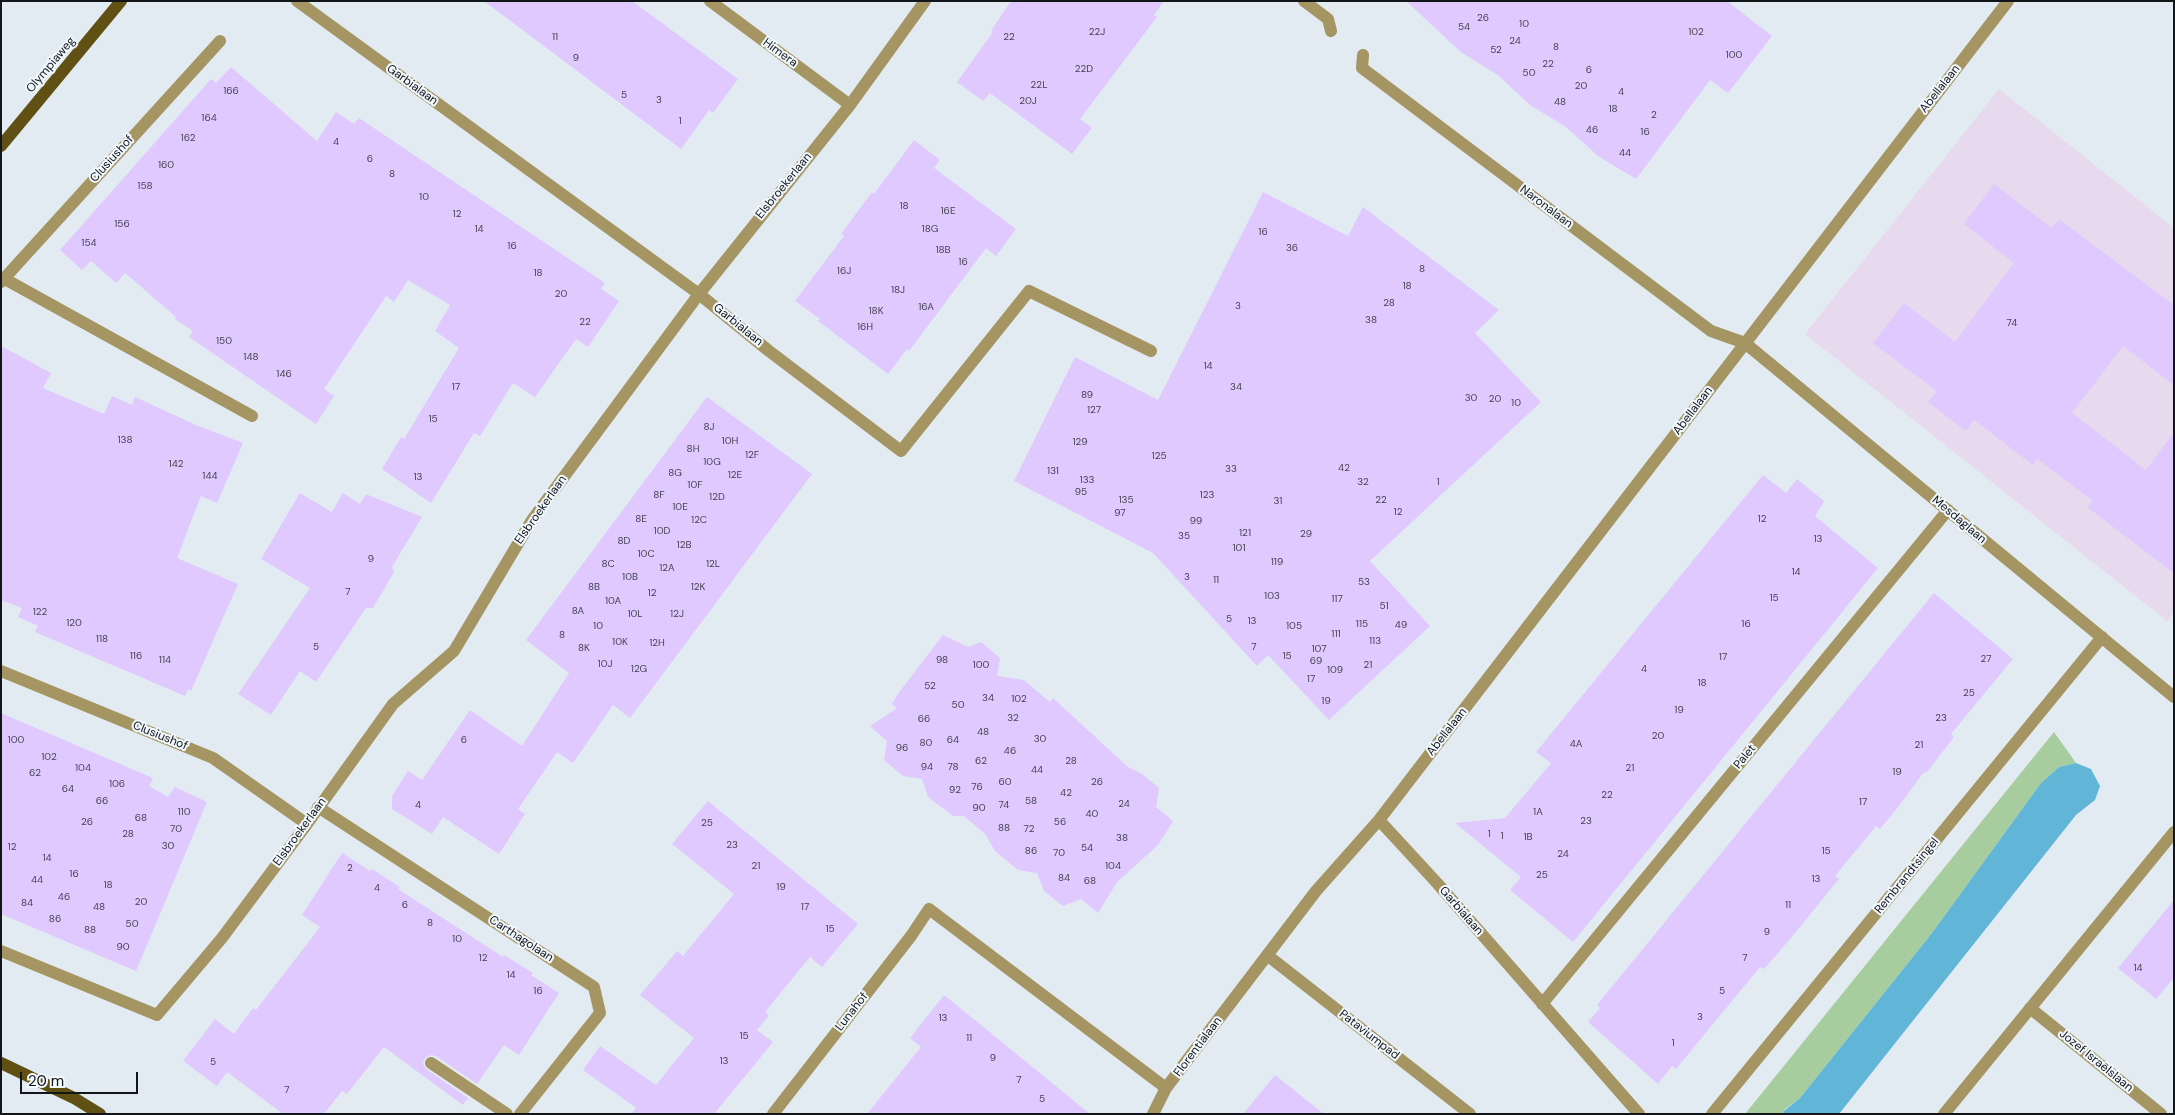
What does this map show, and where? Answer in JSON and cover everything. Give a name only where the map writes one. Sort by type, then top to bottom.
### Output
[{"type":"main road","name":"Olympiaweg","points":[[1,146],[121,1]]},
{"type":"main road","points":[[1,1063],[74,1098],[100,1114]]},
{"type":"street","name":"Garbialaan","points":[[297,1],[699,294],[769,351],[902,451],[1029,291],[1151,350]]},
{"type":"street","name":"Himera","points":[[710,1],[850,104]]},
{"type":"street","name":"Elsbroekerlaan","points":[[1,950],[157,1015],[222,938],[308,824],[318,807],[393,704],[454,651],[532,520],[699,294],[850,104],[925,1]]},
{"type":"street","points":[[1304,1],[1328,19],[1331,31]]},
{"type":"street","name":"Abellalaan","points":[[1378,820],[2008,1]]},
{"type":"street","name":"Clusiushof","points":[[220,41],[2,280],[252,416]]},
{"type":"street","name":"Naronalaan","points":[[1363,55],[1362,68],[1711,331],[1745,343]]},
{"type":"street","name":"Mesdaglaan","points":[[1745,343],[2174,697]]},
{"type":"street","name":"Palet","points":[[1542,1004],[1948,510]]},
{"type":"street","name":"Rembrandtsingel","points":[[1712,1114],[2102,638]]},
{"type":"street","name":"Clusiushof","points":[[1,671],[213,758],[308,824]]},
{"type":"street","name":"Carthagolaan","points":[[318,807],[594,987],[600,1013],[520,1114]]},
{"type":"street","name":"Garbialaan","points":[[1378,820],[1437,883],[1639,1114]]},
{"type":"street","name":"Florentialaan","points":[[929,909],[1166,1088],[1316,891],[1378,820]]},
{"type":"street","points":[[1944,1114],[2174,832]]},
{"type":"street","name":"Lunahof","points":[[772,1114],[911,936],[929,909]]},
{"type":"street","name":"Pataviumpad","points":[[1267,955],[1470,1114]]},
{"type":"street","name":"Jozef Israëlslaan","points":[[2030,1008],[2161,1114]]},
{"type":"street","points":[[431,1063],[507,1114]]},
{"type":"street","points":[[1153,1114],[1166,1088]]},
{"type":"shaded area","points":[[1999,89],[2174,228],[2174,612],[2167,621],[1805,334]]},
{"type":"green space","points":[[2054,732],[2076,763],[2059,767],[2041,783],[1932,933],[1800,1098],[1784,1110],[1783,1114],[1745,1114]]},
{"type":"water","points":[[2076,763],[2091,769],[2100,786],[2095,800],[2076,815],[1839,1114],[1783,1114],[1800,1098],[1932,933],[2041,783],[2059,767]]},
{"type":"building","points":[[484,1],[632,1],[738,79],[713,113],[709,110],[681,149]]},
{"type":"building","points":[[1011,1],[1164,1],[1154,15],[1157,17],[1080,119],[1092,128],[1072,154],[990,93],[983,101],[957,82],[993,32],[991,31]]},
{"type":"building","points":[[1406,1],[1727,1],[1772,36],[1728,93],[1710,80],[1636,179],[1598,156],[1566,127],[1530,105],[1498,75],[1462,53]]},
{"type":"building","points":[[231,67],[317,141],[336,112],[354,124],[359,118],[605,283],[601,289],[619,301],[588,347],[576,339],[535,397],[513,383],[480,436],[474,433],[431,503],[382,469],[401,437],[404,439],[459,348],[435,331],[450,305],[408,280],[394,302],[386,296],[324,389],[334,396],[316,424],[189,337],[193,331],[175,319],[176,317],[125,273],[116,283],[91,261],[82,270],[60,250],[211,79],[216,83]]},
{"type":"building","points":[[914,140],[940,160],[934,168],[1016,229],[996,256],[986,248],[909,351],[907,349],[888,374],[818,321],[820,319],[795,301],[844,236],[841,234],[872,192],[874,194]]},
{"type":"building","points":[[1994,184],[2052,228],[2059,219],[2174,305],[2174,385],[2123,346],[2072,413],[2146,470],[2174,432],[2174,573],[2087,507],[2093,501],[2037,459],[2033,465],[1974,420],[1966,431],[1928,402],[1937,391],[1873,343],[1904,303],[1955,342],[2014,263],[1964,224]]},
{"type":"building","points":[[1263,192],[1348,236],[1363,207],[1499,310],[1475,333],[1541,402],[1370,561],[1430,626],[1329,720],[1268,655],[1257,666],[1153,553],[1014,481],[1075,357],[1158,400]]},
{"type":"building","points":[[1,346],[51,373],[43,388],[104,414],[112,396],[132,405],[135,397],[196,425],[243,443],[217,503],[201,496],[177,558],[238,584],[191,691],[188,689],[185,696],[35,632],[38,626],[18,617],[22,608],[1,600]]},
{"type":"building","points":[[707,397],[812,474],[630,718],[613,705],[573,763],[557,752],[518,809],[525,814],[499,854],[443,817],[432,834],[392,809],[392,796],[408,771],[422,780],[470,710],[522,746],[569,673],[526,640]]},
{"type":"building","points":[[1763,475],[1786,493],[1797,479],[1824,501],[1815,516],[1878,568],[1573,942],[1510,890],[1521,877],[1455,823],[1505,818],[1551,763],[1536,752]]},
{"type":"building","points":[[300,493],[332,512],[343,493],[360,504],[366,494],[422,517],[392,567],[394,572],[373,608],[366,608],[316,682],[300,671],[271,715],[238,694],[310,588],[261,559]]},
{"type":"building","points":[[1934,593],[2013,659],[1951,734],[1954,737],[1926,773],[1924,772],[1880,829],[1876,826],[1835,876],[1839,879],[1790,939],[1764,969],[1760,967],[1676,1069],[1672,1066],[1658,1084],[1588,1022],[1600,1008],[1597,1005]]},
{"type":"building","points":[[943,635],[968,647],[981,642],[1000,658],[997,676],[1024,680],[1050,702],[1053,698],[1128,767],[1142,774],[1159,788],[1156,807],[1173,821],[1158,845],[1117,882],[1098,913],[1081,899],[1063,906],[1044,891],[1037,873],[1018,870],[995,851],[985,834],[964,816],[953,816],[928,797],[922,779],[903,776],[884,760],[887,741],[870,726],[897,708],[892,704],[900,691]]},
{"type":"building","points":[[1,713],[153,778],[149,786],[168,797],[175,787],[207,802],[136,971],[1,914]]},
{"type":"building","points":[[708,801],[858,924],[822,967],[810,957],[765,1012],[769,1015],[757,1030],[773,1042],[714,1114],[632,1114],[636,1108],[583,1070],[600,1046],[656,1085],[694,1038],[640,995],[677,951],[683,956],[734,894],[672,844]]},
{"type":"building","points":[[342,853],[400,887],[398,889],[503,957],[504,955],[533,973],[531,975],[559,993],[519,1055],[504,1045],[477,1084],[436,1056],[431,1055],[425,1058],[423,1063],[426,1069],[468,1098],[463,1105],[384,1047],[347,1094],[342,1091],[324,1114],[283,1114],[227,1072],[217,1086],[183,1061],[215,1019],[234,1034],[253,1008],[256,1010],[320,927],[302,915]]},
{"type":"building","points":[[2174,900],[2174,978],[2156,999],[2118,968]]},
{"type":"building","points":[[944,995],[1090,1114],[867,1114],[921,1047],[910,1038]]},
{"type":"building","points":[[1275,1075],[1324,1114],[1243,1114]]}]
